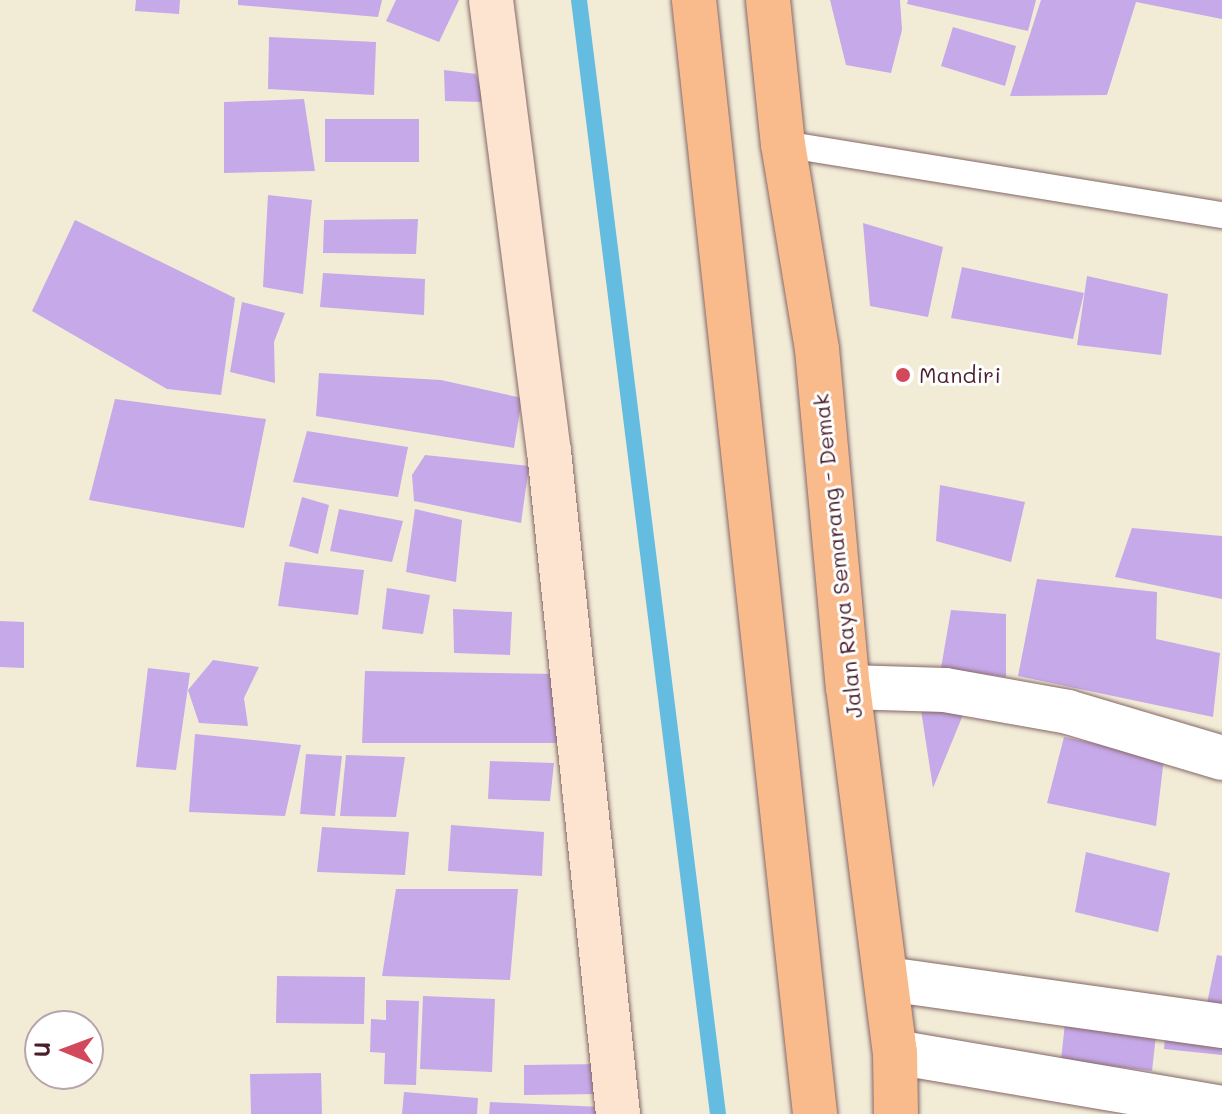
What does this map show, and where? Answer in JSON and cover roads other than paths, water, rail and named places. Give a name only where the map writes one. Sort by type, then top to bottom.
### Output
[{"type":"highway","points":[[694,0],[815,1114]]},
{"type":"highway","name":"Jalan Raya Semarang - Demak","points":[[768,0],[783,144],[817,349],[848,687],[895,1052],[896,1114]]},
{"type":"street","points":[[491,0],[549,451],[618,1114]]},
{"type":"street","points":[[848,687],[945,690],[1053,709],[1222,758]]},
{"type":"street","points":[[887,979],[1222,1026]]},
{"type":"street","points":[[895,1052],[1222,1108]]},
{"type":"lane","points":[[783,144],[1222,215]]},
{"type":"waterway","points":[[579,0],[718,1114]]},
{"type":"place","name":"Mandiri","points":[[903,375]]}]
